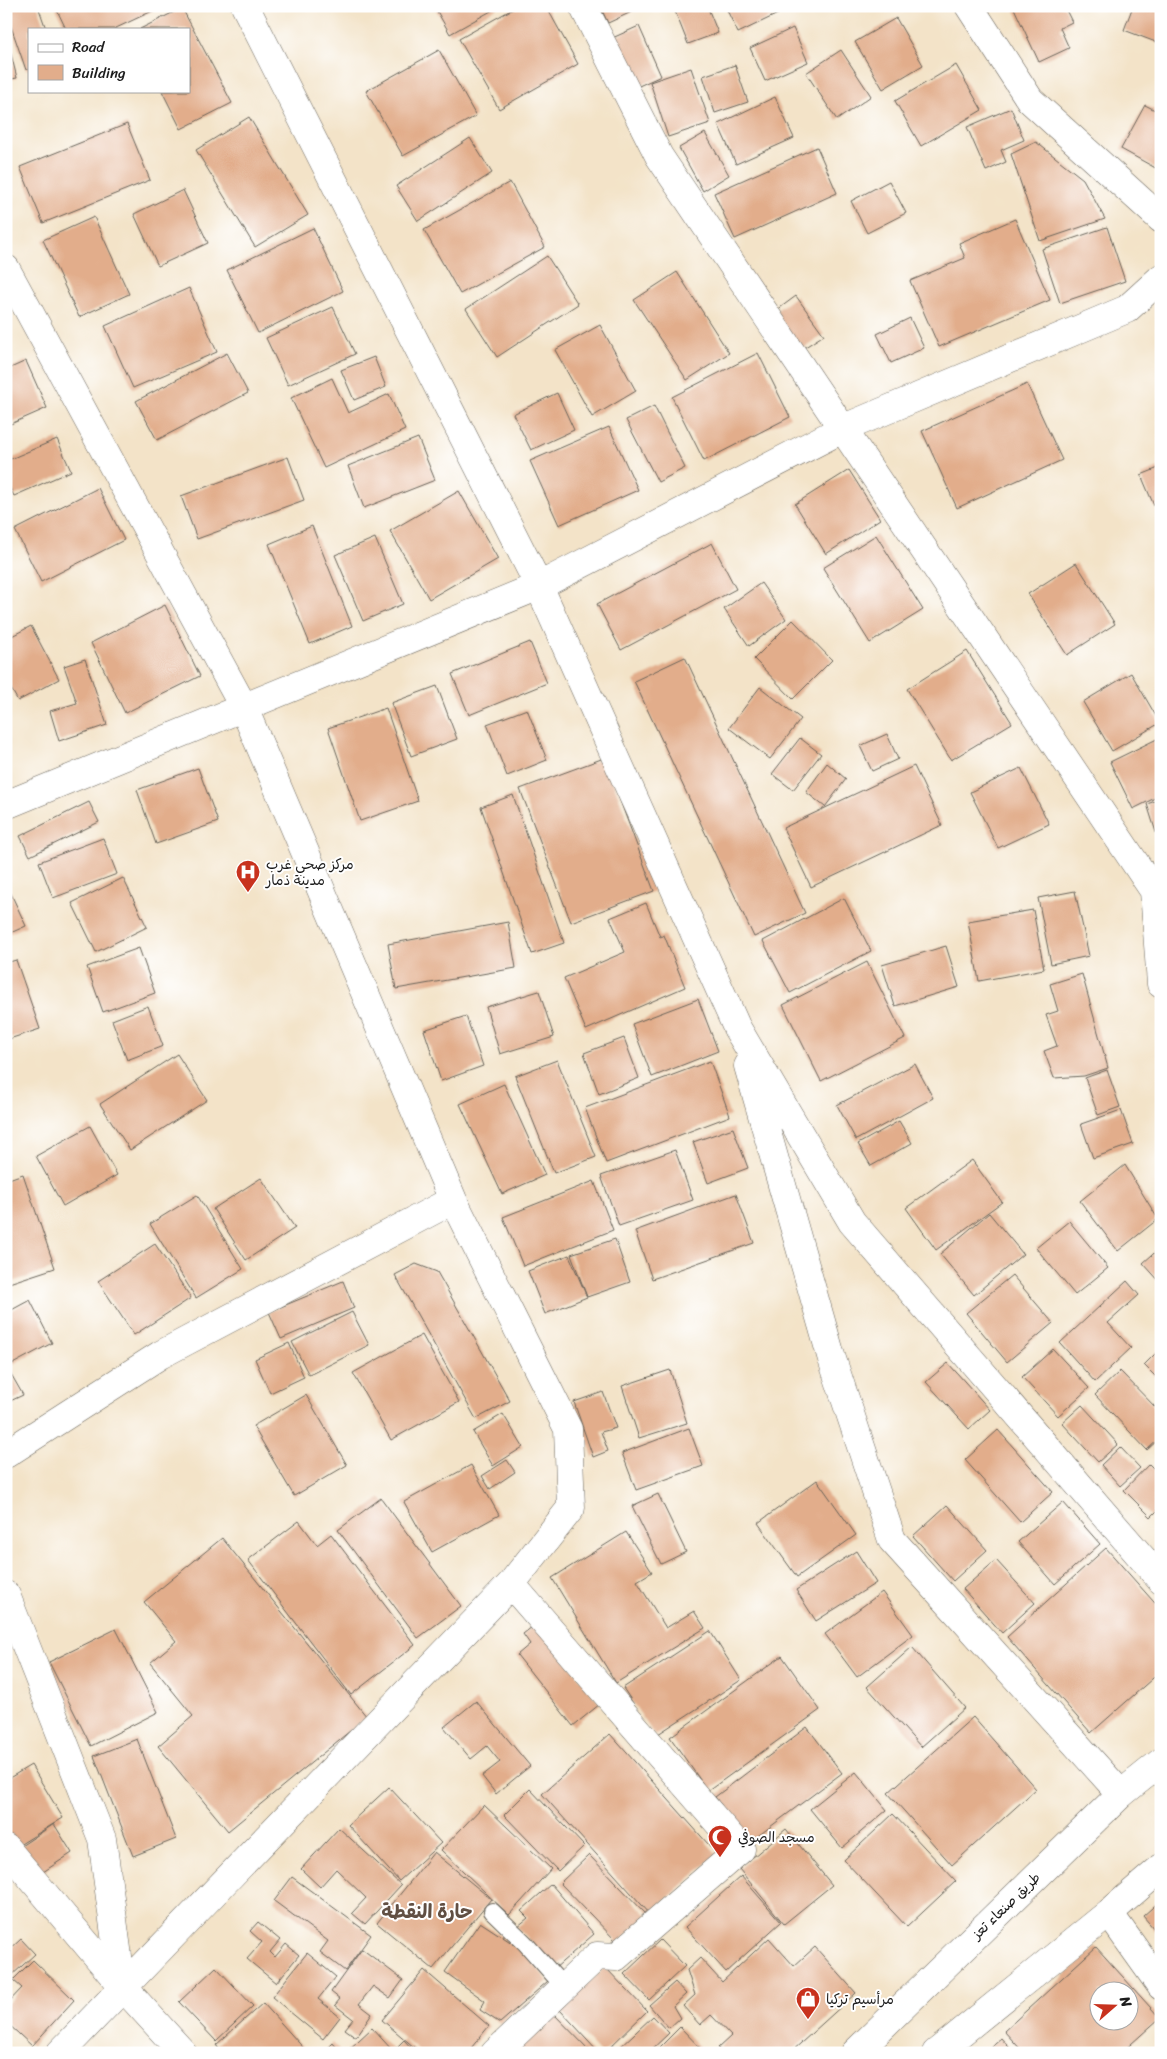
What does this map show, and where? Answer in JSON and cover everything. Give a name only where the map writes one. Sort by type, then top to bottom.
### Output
[{"type":"main road","points":[[245,6],[539,586],[737,1028],[852,1222],[1161,1580]]},
{"type":"main road","points":[[583,6],[659,156],[1158,890],[1161,984]]},
{"type":"main road","points":[[969,6],[1030,100],[1161,219]]},
{"type":"main road","points":[[6,269],[243,706],[452,1200],[568,1429],[571,1508],[511,1584],[122,1986],[60,2053]]},
{"type":"main road","points":[[6,804],[539,586],[844,428],[1127,309],[1161,278]]},
{"type":"main road","points":[[737,1028],[831,1356],[892,1540],[1121,1794]]},
{"type":"main road","points":[[6,1454],[160,1355],[452,1200]]},
{"type":"main road","points":[[495,2053],[598,1956],[616,1957],[741,1849],[511,1584]]},
{"type":"main road","points":[[6,1595],[102,1839],[122,1986]]},
{"type":"main road","name":"طريق صنعاء تعز","points":[[855,2053],[1121,1794],[1161,1762]]},
{"type":"main road","points":[[6,1848],[122,1986],[183,2053]]},
{"type":"main road","points":[[936,2053],[1109,1913],[1161,1868]]},
{"type":"main road","points":[[1109,1913],[1161,1986]]},
{"type":"lane","points":[[492,1911],[525,1943],[564,1987]]},
{"type":"building","points":[[6,6],[38,6],[46,28],[28,28],[28,69],[26,70],[6,12]]},
{"type":"building","points":[[55,6],[163,6],[116,28],[66,28]]},
{"type":"building","points":[[434,6],[500,6],[450,34]]},
{"type":"building","points":[[518,6],[546,6],[578,64],[499,109],[459,39]]},
{"type":"building","points":[[600,6],[644,6],[608,23]]},
{"type":"building","points":[[673,6],[707,6],[718,33],[688,44]]},
{"type":"building","points":[[725,6],[784,6],[786,10],[738,33]]},
{"type":"building","points":[[1013,6],[1064,6],[1072,22],[1060,28],[1069,48],[1039,62]]},
{"type":"building","points":[[1133,6],[1161,6],[1161,44],[1124,30]]},
{"type":"building","points":[[182,8],[232,103],[181,129],[162,92],[190,92],[190,28],[142,28]]},
{"type":"building","points":[[896,18],[923,65],[883,89],[855,42]]},
{"type":"building","points":[[639,26],[661,76],[630,90],[608,40]]},
{"type":"building","points":[[793,28],[808,62],[765,81],[750,48]]},
{"type":"building","points":[[10,50],[17,78],[6,80],[6,51]]},
{"type":"building","points":[[439,50],[476,116],[403,156],[366,91]]},
{"type":"building","points":[[841,50],[871,96],[837,120],[806,73]]},
{"type":"building","points":[[735,65],[748,102],[715,113],[703,76]]},
{"type":"building","points":[[956,65],[982,110],[921,146],[895,101]]},
{"type":"building","points":[[691,68],[710,123],[668,137],[650,82]]},
{"type":"building","points":[[775,97],[794,138],[736,164],[718,124]]},
{"type":"building","points":[[1145,105],[1161,113],[1161,171],[1121,149]]},
{"type":"building","points":[[1011,108],[1024,140],[1001,150],[1006,162],[986,171],[967,127]]},
{"type":"building","points":[[249,117],[308,215],[255,247],[196,150]]},
{"type":"building","points":[[127,124],[150,180],[43,223],[20,167]]},
{"type":"building","points":[[705,133],[729,175],[703,191],[679,148]]},
{"type":"building","points":[[470,138],[492,173],[418,221],[396,186]]},
{"type":"building","points":[[1036,142],[1083,179],[1105,219],[1040,241],[1011,154]]},
{"type":"building","points":[[817,147],[837,193],[735,239],[714,193]]},
{"type":"building","points":[[889,181],[906,213],[867,233],[851,201]]},
{"type":"building","points":[[510,182],[545,247],[460,294],[424,230]]},
{"type":"building","points":[[183,190],[208,243],[158,266],[134,214]]},
{"type":"building","points":[[94,217],[129,294],[79,317],[43,240]]},
{"type":"building","points":[[1015,219],[1050,300],[939,347],[910,281],[965,258],[959,243]]},
{"type":"building","points":[[1107,227],[1125,281],[1060,303],[1042,249]]},
{"type":"building","points":[[313,228],[343,291],[258,333],[227,270]]},
{"type":"building","points":[[547,256],[578,304],[497,357],[466,309]]},
{"type":"building","points":[[677,272],[729,353],[687,380],[634,300]]},
{"type":"building","points":[[189,288],[217,352],[133,388],[105,326]]},
{"type":"building","points":[[796,296],[824,335],[799,351],[773,313]]},
{"type":"building","points":[[333,307],[355,354],[288,385],[266,338]]},
{"type":"building","points":[[910,318],[924,348],[891,363],[877,334]]},
{"type":"building","points":[[600,325],[636,391],[592,417],[555,350]]},
{"type":"building","points":[[227,353],[248,393],[157,440],[136,401]]},
{"type":"building","points":[[758,353],[790,417],[704,461],[672,397]]},
{"type":"building","points":[[374,357],[386,387],[354,400],[341,370]]},
{"type":"building","points":[[26,361],[47,408],[6,426],[6,370]]},
{"type":"building","points":[[332,378],[348,413],[389,394],[405,430],[324,468],[291,398]]},
{"type":"building","points":[[1027,384],[1062,460],[957,508],[922,431]]},
{"type":"building","points":[[557,393],[574,430],[531,450],[513,414]]},
{"type":"building","points":[[654,406],[685,468],[658,482],[626,420]]},
{"type":"building","points":[[609,427],[638,490],[559,525],[530,461]]},
{"type":"building","points":[[418,438],[435,480],[364,508],[348,466]]},
{"type":"building","points":[[57,439],[71,471],[14,496],[6,480],[6,461]]},
{"type":"building","points":[[288,457],[304,500],[197,539],[181,496]]},
{"type":"building","points":[[1161,467],[1161,506],[1155,508],[1141,475]]},
{"type":"building","points":[[849,470],[880,519],[826,554],[795,504]]},
{"type":"building","points":[[98,488],[124,540],[41,582],[15,530]]},
{"type":"building","points":[[459,491],[498,559],[429,599],[390,531]]},
{"type":"building","points":[[312,526],[352,626],[310,644],[269,544]]},
{"type":"building","points":[[876,535],[923,610],[870,643],[823,568]]},
{"type":"building","points":[[375,538],[403,604],[363,621],[335,555]]},
{"type":"building","points":[[712,543],[736,589],[621,650],[597,604]]},
{"type":"building","points":[[1076,563],[1115,624],[1067,655],[1028,594]]},
{"type":"building","points":[[761,583],[786,619],[749,646],[724,609]]},
{"type":"building","points":[[165,605],[200,676],[125,713],[91,643]]},
{"type":"building","points":[[793,620],[832,660],[793,699],[754,659]]},
{"type":"building","points":[[31,626],[59,679],[18,701],[6,680],[6,639]]},
{"type":"building","points":[[530,642],[547,683],[469,715],[452,674]]},
{"type":"building","points":[[967,651],[1012,723],[951,760],[907,689]]},
{"type":"building","points":[[685,657],[805,913],[754,937],[634,681]]},
{"type":"building","points":[[85,659],[107,725],[59,741],[50,711],[77,703],[64,666]]},
{"type":"building","points":[[1131,673],[1160,723],[1112,751],[1083,702]]},
{"type":"building","points":[[437,686],[457,739],[411,756],[391,703]]},
{"type":"building","points":[[760,687],[801,719],[770,759],[729,728]]},
{"type":"building","points":[[386,708],[418,801],[360,821],[328,728]]},
{"type":"building","points":[[527,709],[547,760],[507,776],[487,724]]},
{"type":"building","points":[[887,734],[898,759],[872,771],[860,746]]},
{"type":"building","points":[[1161,737],[1161,795],[1133,809],[1110,762]]},
{"type":"building","points":[[800,738],[821,754],[793,790],[772,774]]},
{"type":"building","points":[[604,758],[654,891],[571,922],[520,789]]},
{"type":"building","points":[[827,763],[846,779],[825,807],[806,792]]},
{"type":"building","points":[[914,766],[942,825],[811,887],[783,828]]},
{"type":"building","points":[[198,768],[218,822],[156,844],[137,790]]},
{"type":"building","points":[[1021,768],[1049,824],[998,848],[970,792]]},
{"type":"building","points":[[513,795],[564,943],[532,954],[481,807]]},
{"type":"building","points":[[1161,799],[1161,845],[1160,845],[1147,804]]},
{"type":"building","points":[[89,802],[99,822],[30,856],[20,836]]},
{"type":"building","points":[[103,838],[117,874],[53,898],[39,862]]},
{"type":"building","points":[[123,878],[147,927],[96,952],[72,903]]},
{"type":"building","points":[[6,883],[26,926],[6,935]]},
{"type":"building","points":[[1075,891],[1089,956],[1051,964],[1038,898]]},
{"type":"building","points":[[844,898],[871,951],[790,993],[763,941]]},
{"type":"building","points":[[646,903],[660,937],[664,935],[685,987],[586,1030],[564,978],[625,952],[610,918]]},
{"type":"building","points":[[1033,910],[1044,969],[979,981],[968,921]]},
{"type":"building","points":[[508,922],[516,968],[396,989],[388,944]]},
{"type":"building","points":[[946,946],[959,987],[895,1006],[882,965]]},
{"type":"building","points":[[139,948],[155,993],[103,1012],[87,967]]},
{"type":"building","points":[[16,960],[40,1029],[6,1040],[6,963]]},
{"type":"building","points":[[867,962],[905,1038],[821,1081],[783,1005]]},
{"type":"building","points":[[1082,974],[1108,1068],[1084,1076],[1054,1078],[1044,1051],[1057,1046],[1046,1015],[1058,1011],[1050,984]]},
{"type":"building","points":[[539,991],[554,1037],[500,1054],[486,1007]]},
{"type":"building","points":[[698,999],[718,1051],[652,1077],[632,1024]]},
{"type":"building","points":[[148,1006],[163,1046],[127,1060],[112,1020]]},
{"type":"building","points":[[466,1016],[483,1066],[441,1081],[424,1030]]},
{"type":"building","points":[[624,1038],[639,1078],[599,1094],[584,1053]]},
{"type":"building","points":[[177,1054],[207,1100],[130,1150],[100,1104]]},
{"type":"building","points":[[557,1060],[596,1157],[554,1173],[515,1076]]},
{"type":"building","points":[[710,1061],[730,1116],[606,1163],[585,1108]]},
{"type":"building","points":[[915,1064],[933,1098],[856,1140],[837,1105]]},
{"type":"building","points":[[1107,1070],[1120,1107],[1098,1115],[1085,1078]]},
{"type":"building","points":[[504,1084],[545,1175],[502,1194],[460,1104]]},
{"type":"building","points":[[1121,1110],[1133,1144],[1093,1158],[1081,1124]]},
{"type":"building","points":[[899,1121],[912,1143],[871,1166],[858,1144]]},
{"type":"building","points":[[90,1126],[117,1175],[63,1206],[36,1156]]},
{"type":"building","points":[[733,1128],[748,1168],[708,1183],[693,1142]]},
{"type":"building","points":[[675,1150],[693,1200],[619,1226],[601,1176]]},
{"type":"building","points":[[972,1160],[1002,1202],[936,1250],[906,1208]]},
{"type":"building","points":[[1125,1165],[1158,1219],[1118,1251],[1080,1201]]},
{"type":"building","points":[[23,1174],[55,1268],[6,1284],[6,1180]]},
{"type":"building","points":[[261,1178],[295,1228],[246,1260],[213,1209]]},
{"type":"building","points":[[594,1181],[613,1230],[523,1266],[503,1217]]},
{"type":"building","points":[[736,1194],[754,1243],[652,1279],[635,1231]]},
{"type":"building","points":[[197,1195],[243,1269],[196,1298],[150,1224]]},
{"type":"building","points":[[989,1213],[1023,1254],[974,1295],[940,1254]]},
{"type":"building","points":[[1069,1221],[1108,1268],[1075,1295],[1036,1248]]},
{"type":"building","points":[[615,1239],[630,1282],[587,1297],[571,1254]]},
{"type":"building","points":[[155,1244],[191,1298],[134,1335],[98,1281]]},
{"type":"building","points":[[1161,1247],[1161,1283],[1143,1263]]},
{"type":"building","points":[[569,1255],[587,1297],[545,1314],[528,1271]]},
{"type":"building","points":[[416,1264],[437,1272],[510,1401],[476,1419],[395,1275]]},
{"type":"building","points":[[1012,1275],[1053,1323],[1007,1362],[966,1313]]},
{"type":"building","points":[[343,1281],[354,1308],[281,1339],[269,1312]]},
{"type":"building","points":[[1127,1281],[1139,1295],[1108,1323],[1131,1348],[1095,1382],[1060,1343]]},
{"type":"building","points":[[30,1300],[52,1343],[7,1367],[23,1395],[6,1403],[6,1313]]},
{"type":"building","points":[[352,1312],[369,1345],[309,1375],[292,1342]]},
{"type":"building","points":[[422,1335],[459,1402],[391,1440],[353,1373]]},
{"type":"building","points":[[289,1343],[304,1377],[270,1393],[255,1359]]},
{"type":"building","points":[[1161,1348],[1161,1382],[1144,1365]]},
{"type":"building","points":[[1053,1349],[1089,1388],[1058,1416],[1022,1377]]},
{"type":"building","points":[[948,1363],[990,1410],[969,1429],[926,1382]]},
{"type":"building","points":[[670,1370],[687,1423],[639,1438],[622,1386]]},
{"type":"building","points":[[1120,1371],[1161,1413],[1161,1437],[1147,1450],[1095,1395]]},
{"type":"building","points":[[603,1392],[616,1428],[601,1432],[608,1451],[593,1457],[574,1402]]},
{"type":"building","points":[[306,1395],[347,1465],[294,1496],[253,1426]]},
{"type":"building","points":[[1082,1405],[1118,1444],[1098,1462],[1062,1423]]},
{"type":"building","points":[[503,1414],[523,1447],[493,1466],[473,1432]]},
{"type":"building","points":[[689,1428],[703,1466],[636,1490],[622,1453]]},
{"type":"building","points":[[998,1430],[1053,1492],[1020,1522],[965,1460]]},
{"type":"building","points":[[1120,1447],[1140,1468],[1120,1486],[1101,1465]]},
{"type":"building","points":[[507,1460],[515,1472],[490,1489],[482,1476]]},
{"type":"building","points":[[1149,1464],[1161,1476],[1161,1507],[1151,1517],[1124,1490]]},
{"type":"building","points":[[471,1465],[499,1515],[432,1552],[404,1502]]},
{"type":"building","points":[[817,1480],[856,1535],[797,1577],[758,1523]]},
{"type":"building","points":[[658,1494],[686,1552],[661,1564],[632,1506]]},
{"type":"building","points":[[381,1498],[461,1606],[418,1638],[338,1530]]},
{"type":"building","points":[[1063,1502],[1100,1544],[1055,1584],[1018,1542]]},
{"type":"building","points":[[947,1505],[987,1550],[953,1581],[913,1536]]},
{"type":"building","points":[[299,1521],[317,1545],[331,1534],[415,1645],[351,1695],[248,1560]]},
{"type":"building","points":[[626,1532],[652,1572],[637,1581],[666,1628],[694,1611],[705,1628],[616,1683],[552,1578]]},
{"type":"building","points":[[222,1538],[367,1717],[228,1831],[158,1746],[193,1716],[150,1663],[176,1641],[144,1602]]},
{"type":"building","points":[[1106,1548],[1161,1610],[1161,1671],[1091,1733],[1007,1637]]},
{"type":"building","points":[[856,1551],[876,1583],[816,1621],[796,1590]]},
{"type":"building","points":[[996,1560],[1035,1603],[1002,1633],[963,1589]]},
{"type":"building","points":[[882,1592],[913,1635],[857,1677],[825,1634]]},
{"type":"building","points":[[537,1623],[600,1704],[573,1726],[517,1655],[530,1644],[523,1634]]},
{"type":"building","points":[[116,1629],[158,1712],[91,1746],[49,1662]]},
{"type":"building","points":[[710,1631],[741,1680],[655,1736],[623,1688]]},
{"type":"building","points":[[912,1647],[965,1708],[921,1747],[867,1687]]},
{"type":"building","points":[[782,1656],[820,1710],[708,1791],[670,1737]]},
{"type":"building","points":[[476,1701],[530,1766],[496,1794],[482,1776],[500,1762],[487,1746],[471,1759],[444,1727]]},
{"type":"building","points":[[973,1717],[1036,1789],[952,1865],[888,1793]]},
{"type":"building","points":[[807,1727],[842,1773],[750,1842],[715,1797]]},
{"type":"building","points":[[610,1734],[717,1854],[650,1914],[542,1794]]},
{"type":"building","points":[[137,1739],[176,1839],[133,1856],[94,1756]]},
{"type":"building","points":[[31,1765],[63,1818],[11,1850],[6,1843],[6,1780]]},
{"type":"building","points":[[856,1772],[887,1810],[842,1848],[810,1809]]},
{"type":"building","points":[[389,1787],[441,1843],[399,1881],[348,1825]]},
{"type":"building","points":[[530,1789],[584,1846],[558,1871],[504,1815]]},
{"type":"building","points":[[484,1805],[551,1869],[509,1915],[441,1850]]},
{"type":"building","points":[[893,1814],[956,1881],[907,1927],[844,1860]]},
{"type":"building","points":[[54,1824],[72,1853],[40,1874],[21,1846]]},
{"type":"building","points":[[339,1828],[401,1885],[365,1924],[352,1913],[366,1898],[336,1869],[320,1887],[301,1869]]},
{"type":"building","points":[[786,1829],[832,1885],[784,1924],[739,1869]]},
{"type":"building","points":[[434,1852],[491,1899],[433,1969],[377,1923]]},
{"type":"building","points":[[589,1855],[647,1915],[618,1943],[560,1883]]},
{"type":"building","points":[[741,1876],[781,1922],[726,1972],[685,1927]]},
{"type":"building","points":[[292,1877],[371,1935],[345,1971],[320,1952],[328,1941],[274,1901]]},
{"type":"building","points":[[551,1884],[594,1934],[554,1969],[517,1927],[528,1918],[521,1911]]},
{"type":"building","points":[[1161,1900],[1161,1937],[1143,1916]]},
{"type":"building","points":[[258,1922],[280,1940],[270,1952],[275,1957],[286,1944],[299,1955],[276,1983],[247,1959],[262,1942],[250,1931]]},
{"type":"building","points":[[480,1922],[521,1949],[548,1981],[500,2023],[480,2010],[485,2001],[445,1972]]},
{"type":"building","points":[[769,1938],[794,1966],[815,1947],[856,1993],[790,2053],[723,2053],[718,2048],[731,2036],[711,2015],[700,2025],[683,2006],[695,1995],[687,1970],[700,1958],[722,1982]]},
{"type":"building","points":[[21,1939],[35,1954],[10,1977],[6,1973],[6,1953]]},
{"type":"building","points":[[660,1940],[685,1966],[649,2000],[624,1974]]},
{"type":"building","points":[[1096,1947],[1128,1982],[1090,1982],[1090,2032],[1140,2032],[1140,1996],[1160,2018],[1121,2053],[1024,2053],[1004,2031]]},
{"type":"building","points":[[362,1949],[403,1980],[390,1998],[373,1986],[359,2004],[372,2014],[356,2037],[345,2029],[353,2019],[335,2005],[340,1999],[331,1992]]},
{"type":"building","points":[[307,1953],[336,1977],[318,1999],[340,2017],[323,2039],[272,1997]]},
{"type":"building","points":[[33,1960],[74,2000],[32,2046],[6,2022],[6,2005],[22,1988],[13,1980]]},
{"type":"building","points":[[216,1967],[253,2006],[216,2041],[179,2002]]},
{"type":"building","points":[[605,1967],[647,2011],[604,2053],[600,2053],[560,2010]]},
{"type":"building","points":[[424,1970],[489,2026],[467,2053],[421,2053],[382,2020]]},
{"type":"building","points":[[675,1982],[686,1994],[673,2006],[680,2018],[669,2028],[649,2005]]},
{"type":"building","points":[[263,2003],[308,2053],[222,2053],[216,2045]]},
{"type":"building","points":[[552,2012],[592,2053],[522,2053],[516,2047]]},
{"type":"building","points":[[653,2016],[669,2033],[648,2053],[620,2053],[617,2050]]},
{"type":"building","points":[[680,2027],[705,2053],[654,2053]]},
{"type":"building","points":[[372,2028],[393,2051],[404,2040],[416,2053],[345,2053]]},
{"type":"building","points":[[1001,2038],[1014,2053],[983,2053]]},
{"type":"building","points":[[333,2043],[341,2053],[323,2053]]},
{"type":"place","name":"مركز صحي غرب مدينة ذمار","points":[[248,893]]},
{"type":"place","name":"مسجد الصوفي","points":[[720,1858]]},
{"type":"place","name":"مرأسيم تركيا","points":[[808,2020]]},
{"type":"district","name":"حارة النقطة","points":[[427,1911]]}]
